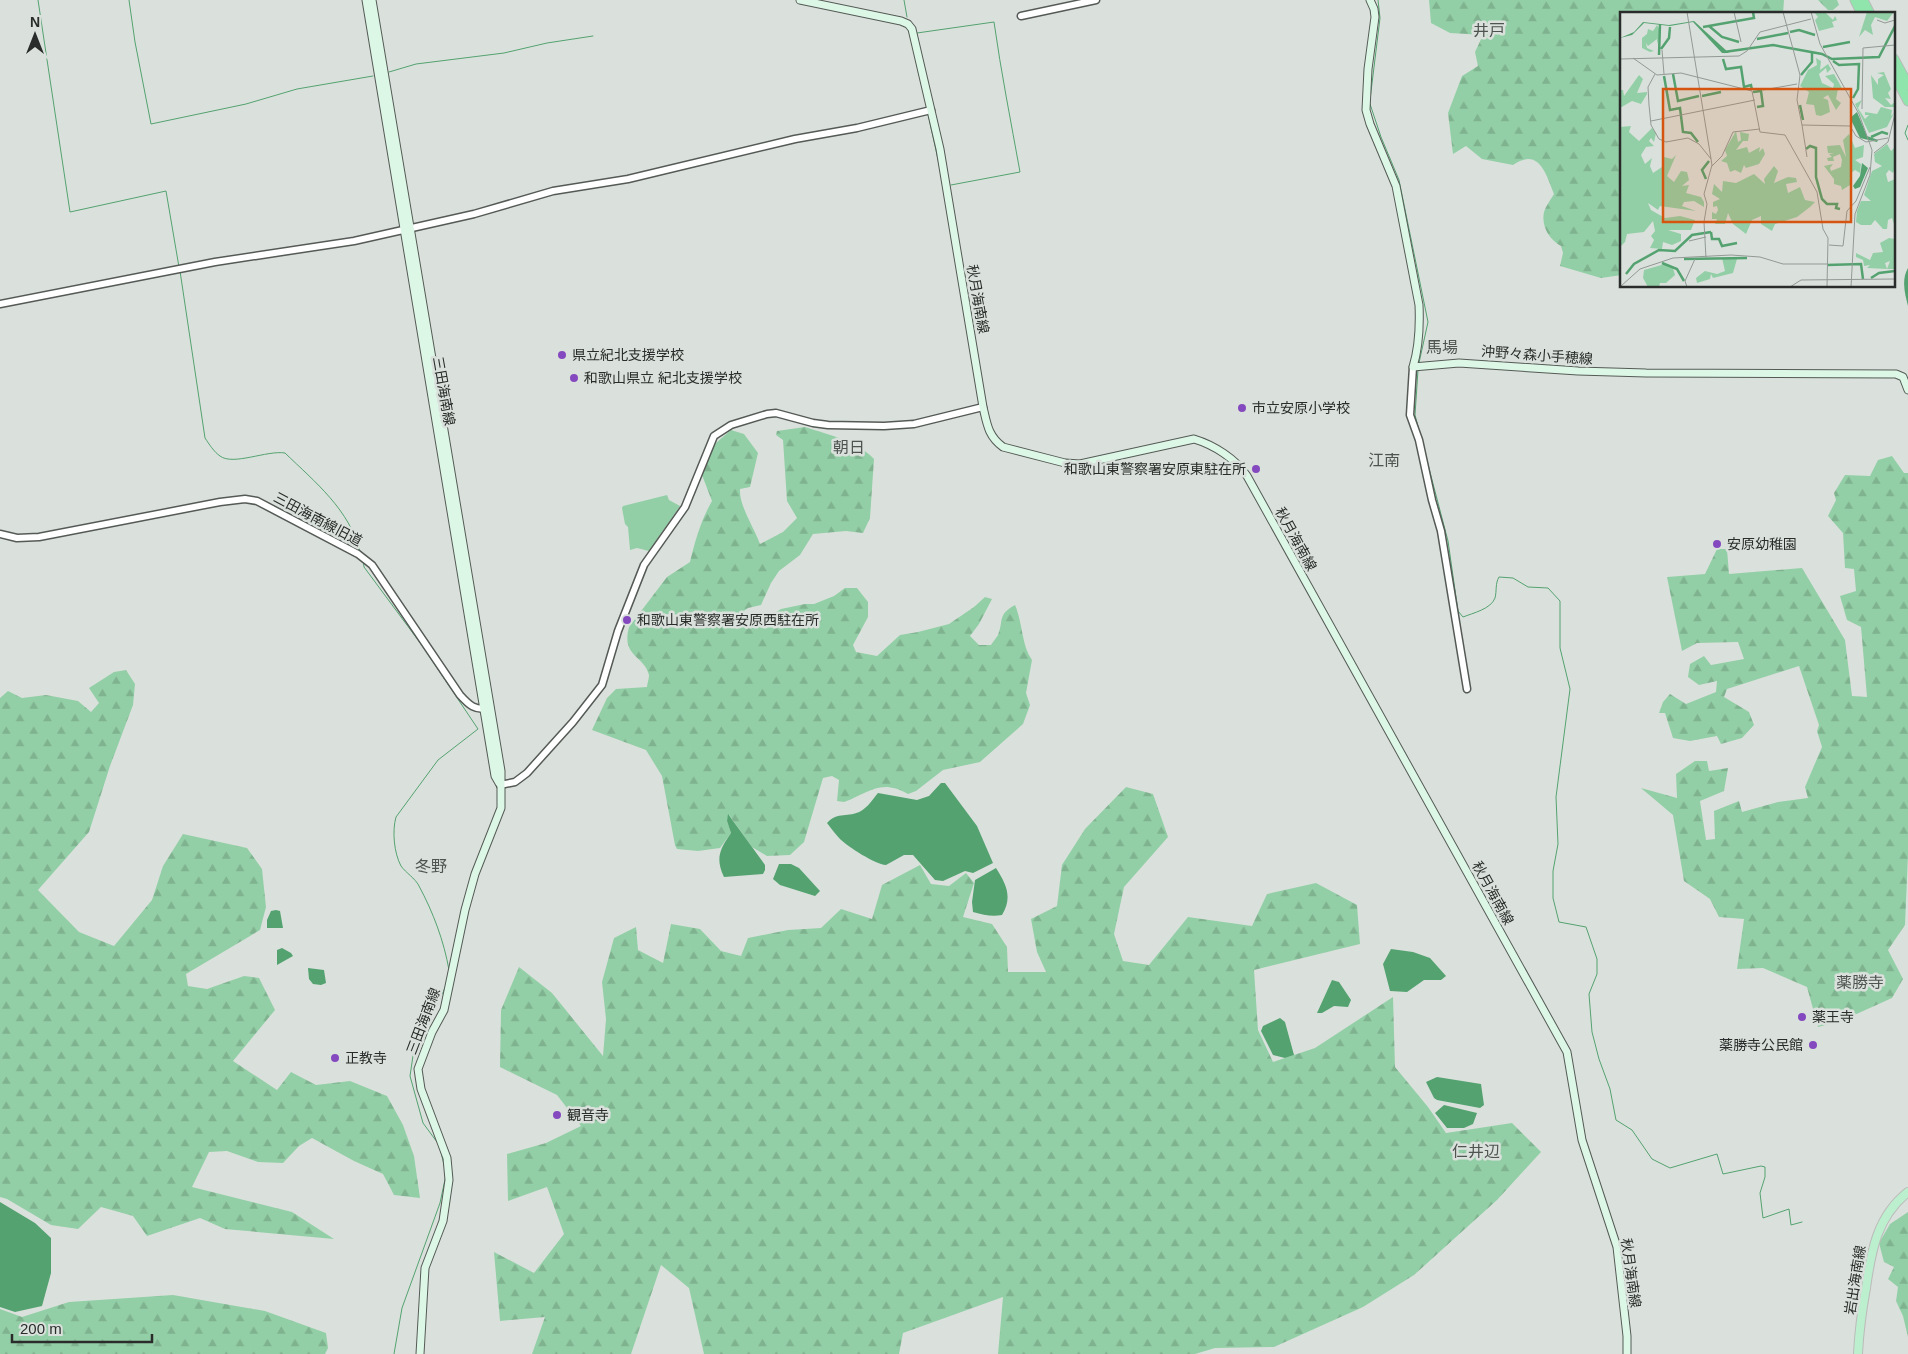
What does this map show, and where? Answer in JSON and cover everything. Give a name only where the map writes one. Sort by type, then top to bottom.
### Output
[{"type":"highway","points":[[1855,0],[1861,12]]},
{"type":"highway","points":[[1863,0],[1869,12]]},
{"type":"highway","points":[[1896,63],[1908,85]]},
{"type":"highway","points":[[1896,78],[1908,101]]},
{"type":"main road","name":"三田海南線","points":[[366,0],[408,229]]},
{"type":"main road","name":"三田海南線","points":[[372,0],[487,709],[496,776],[500,785],[501,808],[475,874],[465,910],[444,1010],[428,1040],[418,1069],[420,1089],[447,1158],[449,1170],[446,1209],[425,1268],[420,1354]]},
{"type":"main road","name":"秋月海南線","points":[[800,0],[901,20],[912,29],[946,184],[983,407],[990,434],[1003,447],[1065,463],[1080,464],[1194,439],[1231,458],[1241,467],[1564,1045],[1569,1060],[1582,1140],[1617,1247],[1627,1336],[1627,1354]]},
{"type":"main road","points":[[1370,0],[1375,17],[1368,70],[1366,110],[1396,186],[1420,305],[1417,352],[1413,368]]},
{"type":"main road","name":"沖野々森小手穂線","points":[[1413,368],[1459,362],[1646,374],[1896,374],[1904,377],[1908,390]]},
{"type":"main road","name":"岩出海南線","points":[[1858,1354],[1864,1297],[1873,1245],[1886,1216],[1900,1198],[1908,1192]]},
{"type":"street","points":[[1021,16],[1096,0]]},
{"type":"street","points":[[0,304],[216,262],[354,241],[474,214],[552,192],[628,179],[794,139],[857,128],[931,110]]},
{"type":"street","points":[[1413,368],[1410,415],[1419,440],[1441,531],[1467,689]]},
{"type":"street","points":[[500,785],[515,782],[527,773],[573,722],[602,685],[618,631],[644,565],[685,507],[714,436],[731,425],[776,413],[828,425],[884,426],[914,424],[983,407]]},
{"type":"street","name":"三田海南線旧道","points":[[0,534],[17,538],[39,537],[245,499],[257,501],[270,506],[366,559],[385,583],[460,695],[470,706],[487,709]]},
{"type":"green space","points":[[1429,0],[1784,0],[1783,12],[1620,12],[1620,275],[1601,278],[1560,266],[1563,253],[1561,246],[1547,232],[1543,217],[1547,205],[1554,194],[1548,178],[1540,165],[1529,159],[1522,160],[1513,165],[1482,159],[1466,146],[1453,154],[1448,113],[1462,76],[1478,66],[1475,52],[1483,35],[1450,33],[1431,23]]},
{"type":"green space","points":[[1818,0],[1837,0],[1839,5],[1833,10],[1828,10]]},
{"type":"green space","points":[[805,427],[851,443],[867,452],[874,459],[870,518],[863,533],[846,531],[813,534],[800,555],[779,571],[761,605],[748,608],[737,616],[736,624],[742,627],[759,623],[781,609],[814,604],[834,596],[845,588],[857,588],[868,602],[868,617],[853,645],[856,652],[877,656],[900,635],[949,624],[985,597],[992,599],[979,624],[970,636],[979,645],[991,645],[1000,630],[1003,615],[1015,605],[1028,654],[1032,660],[1026,693],[1030,705],[1023,724],[980,762],[943,770],[916,791],[908,794],[898,789],[882,787],[844,802],[837,801],[839,780],[832,776],[823,778],[804,842],[790,855],[767,856],[752,847],[729,815],[727,821],[731,833],[720,848],[698,851],[677,849],[662,776],[646,750],[592,730],[607,698],[616,689],[647,687],[649,675],[646,668],[630,650],[628,644],[629,627],[667,577],[690,562],[699,531],[712,501],[702,475],[709,454],[716,443],[731,430],[744,434],[758,453],[750,487],[740,489],[740,496],[760,544],[783,532],[797,518],[787,501],[783,440],[776,435],[777,431]]},
{"type":"green space","points":[[1892,456],[1904,473],[1908,473],[1908,855],[1905,925],[1888,950],[1903,979],[1892,998],[1841,1021],[1818,1027],[1807,987],[1763,968],[1737,969],[1744,919],[1719,917],[1710,899],[1684,881],[1673,815],[1641,788],[1677,798],[1676,774],[1695,761],[1707,761],[1709,771],[1728,768],[1724,791],[1700,801],[1706,840],[1715,839],[1714,811],[1739,801],[1742,812],[1778,802],[1808,798],[1805,787],[1822,747],[1817,731],[1819,725],[1799,666],[1727,689],[1724,697],[1749,712],[1754,725],[1742,738],[1721,744],[1717,736],[1690,741],[1673,738],[1665,713],[1659,713],[1663,702],[1670,694],[1686,704],[1716,692],[1717,681],[1699,685],[1688,677],[1690,664],[1704,656],[1711,665],[1744,659],[1738,642],[1697,643],[1682,651],[1667,577],[1705,574],[1717,549],[1727,549],[1729,574],[1802,568],[1845,640],[1852,696],[1867,697],[1861,627],[1847,620],[1840,596],[1856,591],[1854,569],[1845,568],[1843,533],[1828,516],[1836,500],[1834,493],[1845,475],[1870,476],[1878,460]]},
{"type":"green space","points":[[667,495],[669,500],[680,506],[649,551],[637,548],[630,550],[628,527],[625,524],[623,506]]},
{"type":"green space","points":[[126,670],[135,684],[133,705],[110,766],[89,832],[38,890],[79,932],[114,946],[152,900],[163,866],[183,834],[247,848],[262,869],[266,907],[260,930],[186,974],[188,986],[207,989],[244,976],[259,978],[275,1010],[233,1061],[277,1090],[291,1072],[316,1085],[350,1081],[387,1096],[403,1125],[414,1156],[420,1198],[394,1195],[383,1174],[354,1161],[312,1138],[299,1146],[283,1163],[258,1162],[227,1151],[209,1152],[192,1187],[292,1212],[334,1239],[225,1229],[200,1218],[147,1236],[133,1216],[101,1207],[78,1229],[51,1225],[7,1199],[0,1197],[0,698],[8,691],[22,698],[46,695],[78,701],[91,712],[99,703],[89,688],[114,672]]},
{"type":"green space","points":[[1126,787],[1153,794],[1168,837],[1124,887],[1114,934],[1123,961],[1149,965],[1188,917],[1252,926],[1267,894],[1316,883],[1357,905],[1360,944],[1254,970],[1258,1030],[1273,1062],[1315,1048],[1393,997],[1395,1067],[1428,1107],[1446,1133],[1512,1123],[1541,1152],[1497,1200],[1414,1275],[1363,1307],[1274,1347],[1215,1348],[1195,1354],[998,1354],[1003,1297],[903,1333],[899,1354],[704,1354],[689,1288],[661,1265],[631,1354],[532,1354],[545,1317],[500,1321],[494,1252],[534,1273],[564,1234],[547,1187],[508,1201],[507,1154],[546,1143],[581,1126],[557,1095],[500,1067],[501,1010],[519,967],[552,993],[603,1056],[606,1019],[602,982],[614,938],[636,927],[638,950],[663,963],[671,924],[700,929],[721,951],[741,956],[748,938],[788,930],[821,928],[841,909],[872,919],[882,885],[920,865],[931,884],[949,886],[966,873],[974,883],[963,917],[992,924],[1007,947],[1008,972],[1046,972],[1037,952],[1031,919],[1057,906],[1062,865],[1085,829]]},
{"type":"green space","points":[[1908,1212],[1908,1337],[1903,1316],[1896,1301],[1898,1287],[1888,1279],[1894,1267],[1884,1262],[1879,1243],[1890,1224]]},
{"type":"green space","points":[[173,1295],[265,1311],[326,1333],[328,1348],[325,1354],[0,1354],[0,1309],[22,1317],[69,1302]]},
{"type":"shaded area","points":[[1908,268],[1908,306],[1904,282]]},
{"type":"shaded area","points":[[941,783],[945,783],[977,826],[993,863],[973,873],[965,871],[943,881],[935,880],[913,855],[904,855],[886,865],[881,864],[849,846],[838,837],[827,823],[835,817],[861,811],[878,793],[917,800],[929,796]]},
{"type":"shaded area","points":[[728,814],[765,865],[763,874],[724,877],[719,859],[724,844],[731,833],[727,821]]},
{"type":"shaded area","points":[[779,864],[791,864],[799,868],[820,891],[815,896],[780,885],[773,879]]},
{"type":"shaded area","points":[[996,868],[1003,880],[1008,896],[1002,915],[995,916],[973,912],[972,902],[975,880]]},
{"type":"shaded area","points":[[271,911],[280,911],[283,928],[267,928],[267,920]]},
{"type":"shaded area","points":[[282,948],[293,956],[277,965],[277,950]]},
{"type":"shaded area","points":[[1391,949],[1413,952],[1430,958],[1446,976],[1441,980],[1424,980],[1407,992],[1390,991],[1383,964]]},
{"type":"shaded area","points":[[308,968],[324,970],[326,983],[321,985],[313,984],[309,979]]},
{"type":"shaded area","points":[[1332,980],[1339,982],[1351,1000],[1348,1007],[1334,1006],[1322,1013],[1317,1013]]},
{"type":"shaded area","points":[[1280,1018],[1285,1022],[1294,1055],[1285,1058],[1273,1055],[1261,1031],[1263,1026]]},
{"type":"shaded area","points":[[1437,1077],[1481,1084],[1484,1105],[1480,1108],[1437,1100],[1434,1098],[1426,1082]]},
{"type":"shaded area","points":[[1444,1105],[1477,1113],[1473,1124],[1464,1128],[1447,1128],[1435,1113]]},
{"type":"shaded area","points":[[0,1202],[35,1223],[51,1238],[51,1273],[42,1306],[15,1312],[0,1307]]},
{"type":"waterway","points":[[38,0],[70,212],[166,191],[179,267]]},
{"type":"waterway","points":[[129,0],[151,124],[246,104],[297,89],[373,76]]},
{"type":"waterway","points":[[904,0],[907,17]]},
{"type":"waterway","points":[[1370,100],[1380,18],[1378,0]]},
{"type":"waterway","points":[[917,33],[994,22],[1020,172],[951,185]]},
{"type":"waterway","points":[[389,72],[416,64],[504,53],[547,43],[593,36]]},
{"type":"waterway","points":[[1370,104],[1399,180],[1428,322],[1419,363]]},
{"type":"waterway","points":[[928,114],[939,164]]},
{"type":"waterway","points":[[1908,125],[1905,133],[1908,140]]},
{"type":"waterway","points":[[180,271],[205,438],[212,448],[226,459],[242,459],[285,453],[319,486],[340,510],[355,537],[360,552]]},
{"type":"waterway","points":[[1418,370],[1415,415],[1448,541],[1458,611],[1463,617],[1490,605],[1495,598],[1499,577],[1513,578],[1528,587],[1548,588],[1560,601],[1560,648],[1570,689],[1556,797],[1558,844],[1553,871],[1553,898],[1559,922],[1586,927],[1597,959],[1597,974],[1589,994],[1592,1032],[1610,1089],[1616,1120],[1632,1130],[1652,1159],[1670,1168],[1717,1154],[1723,1174],[1761,1166],[1765,1167],[1765,1177],[1760,1193],[1763,1218],[1789,1209],[1791,1225],[1802,1222]]},
{"type":"waterway","points":[[363,560],[364,567],[421,644],[478,729],[438,760],[396,817],[394,829],[394,842],[399,861],[403,869],[417,883],[429,906],[441,938],[449,970]]},
{"type":"waterway","points":[[437,1142],[423,1123],[410,1076],[414,1049],[445,988]]},
{"type":"waterway","points":[[440,1148],[445,1169]]},
{"type":"waterway","points":[[394,1354],[402,1308],[440,1203],[446,1175]]},
{"type":"place","name":"県立紀北支援学校","points":[[562,355]]},
{"type":"place","name":"和歌山県立 紀北支援学校","points":[[574,378]]},
{"type":"place","name":"市立安原小学校","points":[[1242,408]]},
{"type":"place","name":"和歌山東警察署安原東駐在所","points":[[1256,469]]},
{"type":"place","name":"安原幼稚園","points":[[1717,544]]},
{"type":"place","name":"和歌山東警察署安原西駐在所","points":[[627,620]]},
{"type":"place","name":"薬王寺","points":[[1802,1017]]},
{"type":"place","name":"薬勝寺公民館","points":[[1813,1045]]},
{"type":"place","name":"正教寺","points":[[335,1058]]},
{"type":"place","name":"観音寺","points":[[557,1115]]},
{"type":"district","name":"井戸","points":[[1489,30]]},
{"type":"district","name":"馬場","points":[[1442,347]]},
{"type":"district","name":"朝日","points":[[849,447]]},
{"type":"district","name":"江南","points":[[1384,460]]},
{"type":"district","name":"冬野","points":[[431,866]]},
{"type":"district","name":"薬勝寺","points":[[1860,982]]},
{"type":"district","name":"仁井辺","points":[[1476,1151]]}]
